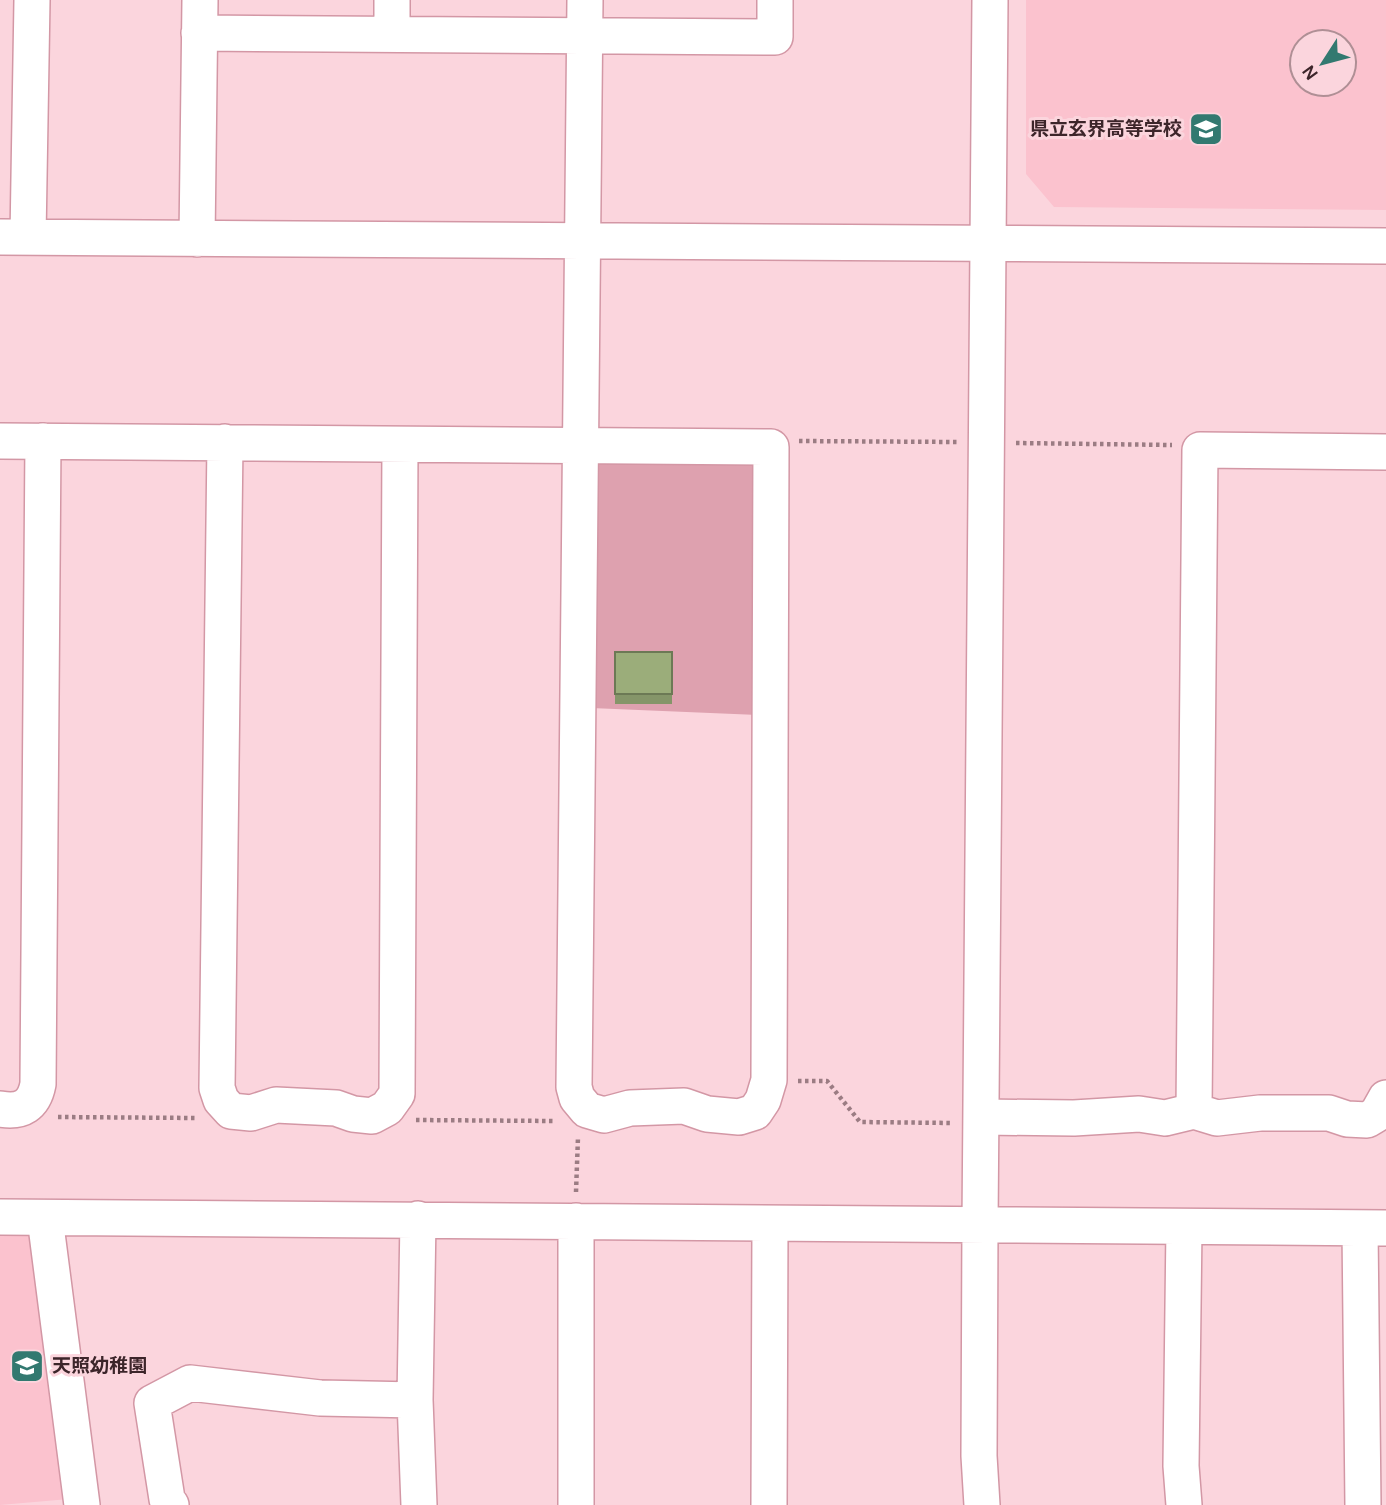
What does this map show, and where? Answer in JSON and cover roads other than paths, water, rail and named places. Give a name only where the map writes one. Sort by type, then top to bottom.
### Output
[{"type":"street","points":[[32,0],[15,110],[14,237],[1386,246]]},
{"type":"street","points":[[0,441],[581,444],[771,447],[769,1080],[763,1100],[755,1111],[739,1117],[724,1118],[684,1106],[630,1108],[604,1115],[583,1115],[575,1087],[581,444],[585,35],[585,0]]},
{"type":"street","points":[[197,239],[200,16],[392,16],[585,35],[775,37],[775,0]]},
{"type":"street","points":[[982,1505],[979,1456],[980,1225],[990,0]]},
{"type":"street","points":[[13,1108],[35,1098],[38,1084],[44,441]]},
{"type":"street","points":[[225,442],[217,1088],[221,1100],[231,1111],[251,1113],[275,1105],[336,1108],[353,1114],[372,1116],[387,1108],[397,1094],[400,445]]},
{"type":"street","points":[[1194,1111],[1199,450],[1386,452]]},
{"type":"street","points":[[982,1117],[1074,1118],[1139,1114],[1165,1118],[1194,1111],[1217,1118],[1260,1113],[1329,1113],[1347,1119],[1367,1120],[1377,1114],[1386,1098]]},
{"type":"street","points":[[0,1217],[1373,1228],[1363,1505]]},
{"type":"street","points":[[45,1218],[82,1505]]},
{"type":"street","points":[[418,1219],[415,1400],[419,1505]]},
{"type":"street","points":[[576,1220],[576,1505]]},
{"type":"street","points":[[769,1505],[770,1224]]},
{"type":"street","points":[[1184,1227],[1181,1466],[1184,1505]]},
{"type":"street","points":[[172,1505],[167,1499],[152,1403],[190,1383],[320,1398],[415,1400]]},
{"type":"place","name":"県立玄界高等学校","points":[[1206,129]]},
{"type":"place","name":"天照幼稚園","points":[[27,1366]]}]
